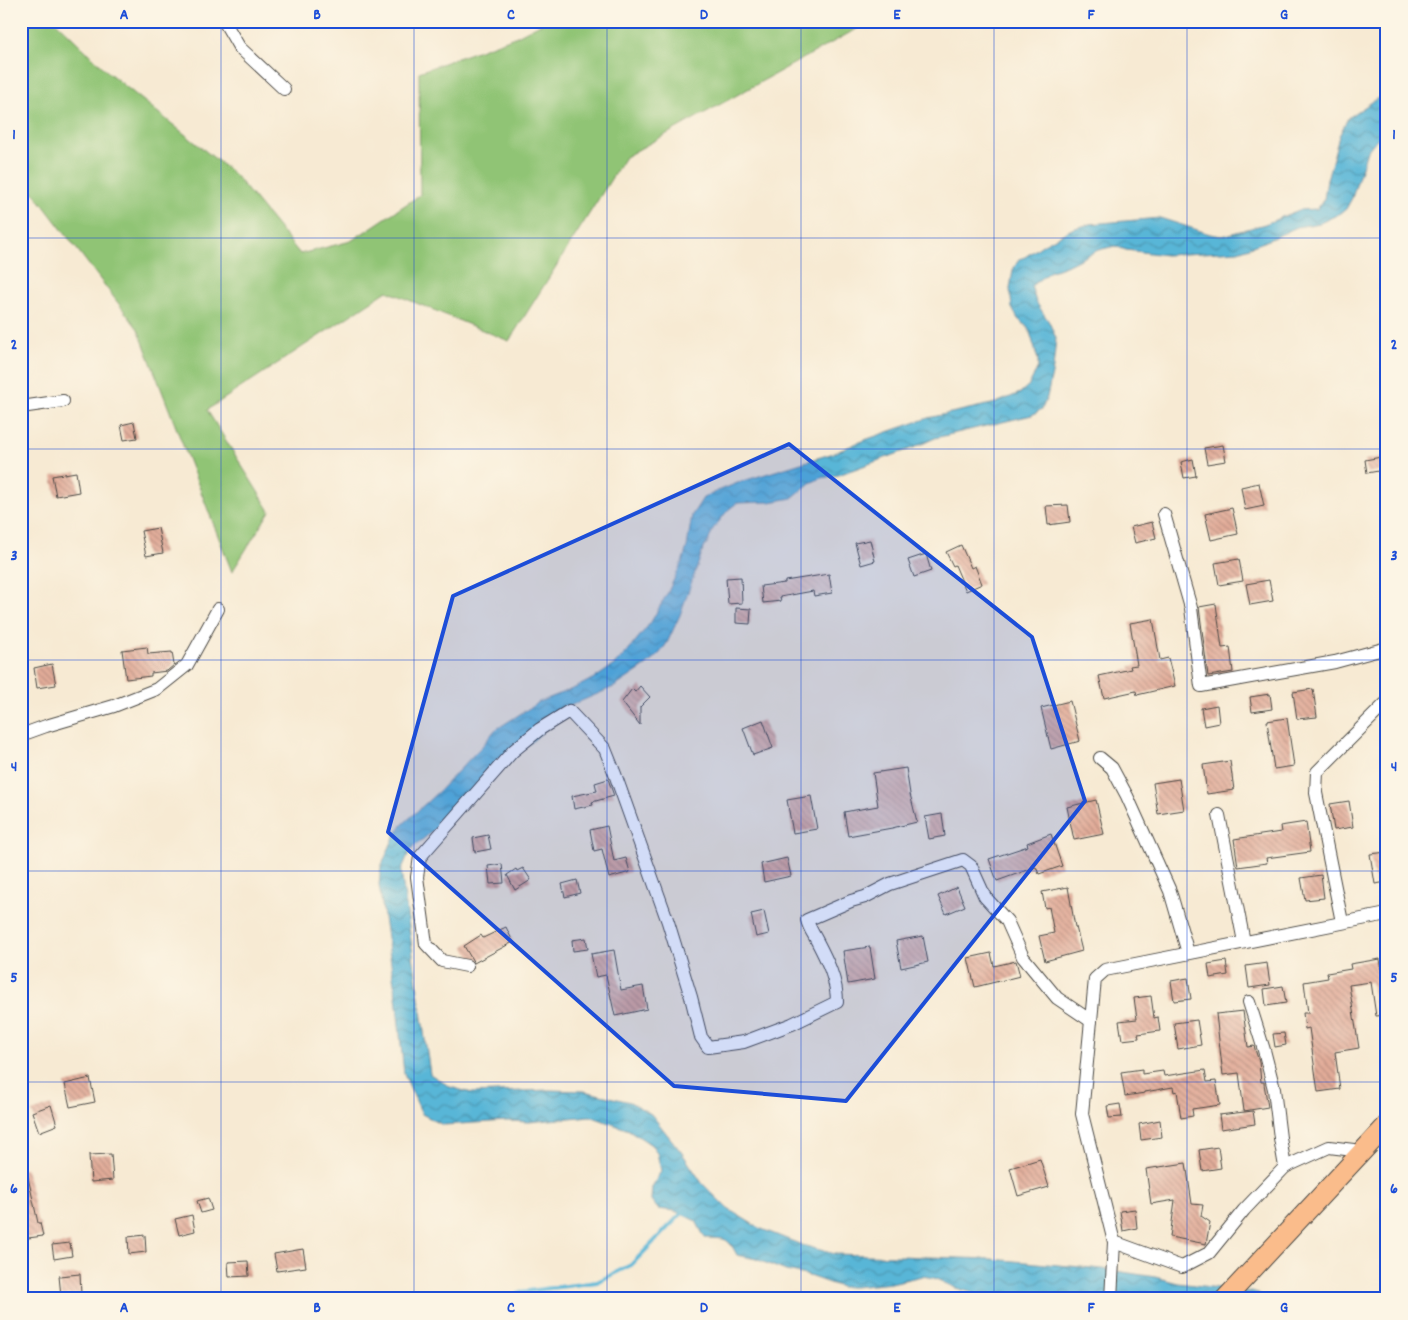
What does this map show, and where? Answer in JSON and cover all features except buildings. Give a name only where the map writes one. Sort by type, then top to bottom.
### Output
[{"type":"highway","points":[[1225,1299],[1387,1125]]},
{"type":"street","points":[[224,21],[239,47],[284,89]]},
{"type":"street","points":[[21,407],[63,401]]},
{"type":"street","points":[[1164,514],[1191,608],[1201,686],[1335,662],[1387,648]]},
{"type":"street","points":[[21,736],[46,726],[114,706],[157,689],[187,664],[218,610]]},
{"type":"street","points":[[1342,922],[1316,793],[1317,772],[1385,704]]},
{"type":"street","points":[[467,966],[442,961],[426,944],[417,877],[420,858],[513,751],[569,711],[605,749],[668,922],[701,1037],[708,1047],[744,1042],[792,1024],[838,1002],[837,989],[828,963],[808,927],[807,920],[851,900],[865,897],[890,884],[964,860],[971,866],[985,897],[1007,921],[1023,957],[1057,998],[1091,1021]]},
{"type":"street","points":[[1100,758],[1112,768],[1127,796],[1170,890],[1188,953]]},
{"type":"street","points":[[1219,815],[1244,942]]},
{"type":"street","points":[[1111,1299],[1114,1242],[1082,1114],[1095,979],[1105,970],[1387,914]]},
{"type":"street","points":[[1249,1002],[1274,1089],[1285,1167]]},
{"type":"street","points":[[1114,1242],[1182,1267],[1209,1253],[1244,1210],[1285,1167],[1329,1146],[1362,1151]]},
{"type":"highlighted area","points":[[789,444],[1032,637],[1085,801],[846,1101],[674,1086],[388,832],[453,596]]},
{"type":"green space","points":[[21,21],[55,21],[109,73],[234,174],[300,254],[351,241],[420,195],[419,72],[515,37],[546,21],[871,21],[625,157],[509,341],[387,291],[207,410],[270,511],[232,572],[138,329],[21,176]]},
{"type":"water","points":[[1387,92],[1387,127],[1367,151],[1352,198],[1346,209],[1341,213],[1320,223],[1297,227],[1238,251],[1166,255],[1126,250],[1115,246],[1098,250],[1049,272],[1031,286],[1036,302],[1049,322],[1056,338],[1053,369],[1047,397],[1042,409],[1032,415],[935,438],[913,448],[838,475],[821,478],[810,483],[792,498],[770,502],[737,503],[728,510],[713,529],[704,547],[680,615],[667,643],[660,653],[647,665],[616,686],[572,705],[410,850],[401,871],[430,1074],[450,1087],[472,1093],[549,1090],[584,1091],[630,1102],[651,1114],[682,1153],[702,1183],[728,1209],[759,1228],[802,1245],[835,1254],[991,1259],[1103,1269],[1155,1277],[1178,1283],[1251,1292],[1276,1299],[995,1299],[956,1288],[934,1278],[922,1276],[891,1283],[841,1287],[806,1275],[786,1271],[756,1259],[737,1255],[731,1244],[725,1240],[705,1238],[696,1221],[675,1211],[658,1209],[651,1200],[652,1187],[661,1171],[657,1153],[650,1144],[629,1130],[590,1116],[529,1122],[506,1121],[443,1125],[422,1114],[404,1074],[396,996],[379,885],[381,867],[394,837],[401,826],[439,791],[495,730],[539,702],[575,688],[598,676],[614,665],[627,652],[651,622],[668,592],[683,560],[692,515],[703,498],[740,482],[837,452],[859,442],[928,418],[996,403],[1020,393],[1029,385],[1038,367],[1038,360],[1030,332],[1018,319],[1012,308],[1010,289],[1013,270],[1019,259],[1072,229],[1090,224],[1160,218],[1222,236],[1265,224],[1299,210],[1317,209],[1324,199],[1339,136],[1348,118]]},
{"type":"waterway","points":[[512,1299],[521,1292],[597,1282],[631,1265],[685,1210]]}]
